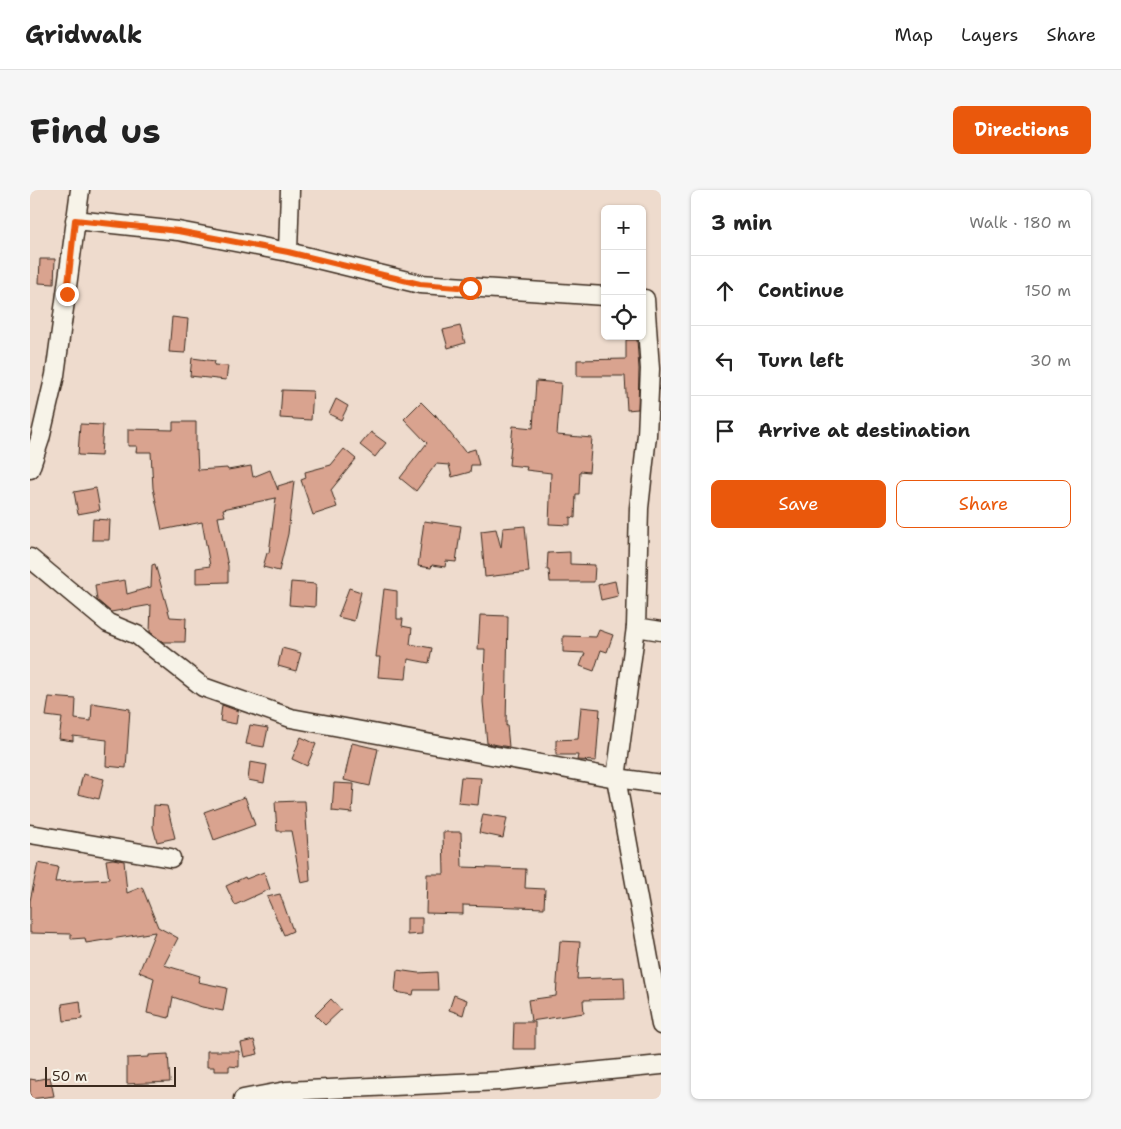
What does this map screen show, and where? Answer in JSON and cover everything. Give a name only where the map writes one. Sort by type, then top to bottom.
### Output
[{"type":"street","points":[[30,469],[40,439],[55,375],[80,190]]},
{"type":"street","points":[[288,252],[290,190]]},
{"type":"street","points":[[75,220],[178,231],[288,252],[420,284],[601,296]]},
{"type":"street","points":[[650,297],[650,369],[647,434],[639,508],[636,627],[616,778],[661,1025]]},
{"type":"street","points":[[30,558],[108,623],[137,636],[203,687],[291,718],[616,778],[661,784]]},
{"type":"street","points":[[636,627],[661,631]]},
{"type":"street","points":[[30,834],[171,858]]},
{"type":"street","points":[[242,1099],[286,1091],[500,1080],[661,1065]]},
{"type":"building","points":[[40,259],[55,259],[54,284],[39,283]]},
{"type":"building","points":[[172,317],[188,319],[185,353],[169,352]]},
{"type":"building","points":[[460,326],[465,343],[448,348],[443,330]]},
{"type":"building","points":[[626,340],[637,340],[639,369],[638,409],[627,410],[625,376],[577,376],[577,360],[626,359]]},
{"type":"building","points":[[192,358],[215,361],[214,365],[228,366],[226,380],[190,376]]},
{"type":"building","points":[[536,381],[561,383],[557,435],[592,438],[589,472],[580,471],[579,494],[576,494],[575,518],[570,517],[570,525],[549,524],[551,473],[526,470],[527,467],[509,465],[513,426],[533,428]]},
{"type":"building","points":[[282,390],[313,391],[311,420],[280,418]]},
{"type":"building","points":[[336,399],[348,406],[341,420],[329,414]]},
{"type":"building","points":[[421,402],[436,417],[435,414],[465,452],[475,449],[479,465],[471,465],[470,472],[452,477],[449,465],[436,464],[416,491],[400,478],[427,443],[404,419]]},
{"type":"building","points":[[173,422],[196,422],[198,470],[227,468],[228,470],[251,466],[253,477],[270,470],[278,490],[278,486],[294,481],[288,534],[279,571],[263,567],[267,553],[269,553],[276,498],[223,509],[225,516],[218,517],[228,566],[228,582],[196,583],[196,568],[210,566],[202,522],[162,530],[153,488],[151,452],[136,452],[137,446],[128,446],[128,429],[173,430]]},
{"type":"building","points":[[80,424],[103,425],[101,456],[78,455]]},
{"type":"building","points":[[371,432],[386,443],[375,457],[360,445]]},
{"type":"building","points":[[344,449],[356,459],[331,490],[337,507],[313,515],[301,480],[306,478],[305,472],[331,465]]},
{"type":"building","points":[[96,488],[100,510],[78,514],[74,492]]},
{"type":"building","points":[[93,519],[110,520],[109,540],[92,540]]},
{"type":"building","points":[[424,521],[461,526],[456,562],[446,561],[445,567],[432,565],[431,568],[418,566]]},
{"type":"building","points":[[525,526],[529,572],[485,577],[481,531],[496,529],[501,548],[503,528]]},
{"type":"building","points":[[570,552],[570,564],[595,565],[594,582],[550,582],[549,570],[547,570],[548,553]]},
{"type":"building","points":[[155,564],[170,617],[186,618],[185,642],[163,642],[150,632],[151,605],[111,612],[97,600],[95,585],[125,580],[127,594],[151,587],[152,565]]},
{"type":"building","points":[[615,581],[618,596],[601,600],[598,585]]},
{"type":"building","points":[[291,582],[316,584],[315,607],[289,605]]},
{"type":"building","points":[[349,588],[361,592],[354,621],[338,617]]},
{"type":"building","points":[[384,589],[397,591],[397,619],[403,619],[402,626],[412,628],[410,644],[432,648],[429,663],[408,659],[406,679],[378,677],[380,657],[376,657]]},
{"type":"building","points":[[480,615],[508,616],[506,726],[509,747],[487,743],[483,702],[485,649],[478,649]]},
{"type":"building","points":[[599,630],[613,635],[607,652],[601,650],[594,671],[580,666],[585,653],[563,652],[563,636],[596,637]]},
{"type":"building","points":[[282,648],[301,653],[296,671],[278,666]]},
{"type":"building","points":[[49,697],[76,699],[75,719],[91,721],[92,703],[130,709],[126,768],[106,766],[107,740],[73,736],[73,741],[59,739],[62,718],[46,716]]},
{"type":"building","points":[[222,705],[238,711],[236,724],[220,721]]},
{"type":"building","points":[[581,707],[600,709],[596,761],[577,760],[578,755],[556,755],[556,740],[578,739]]},
{"type":"building","points":[[250,725],[268,728],[264,747],[246,744]]},
{"type":"building","points":[[301,737],[316,744],[307,766],[292,759]]},
{"type":"building","points":[[352,743],[378,749],[370,786],[344,780]]},
{"type":"building","points":[[250,762],[267,765],[264,783],[248,780]]},
{"type":"building","points":[[83,774],[104,779],[99,799],[78,794]]},
{"type":"building","points":[[461,777],[481,778],[478,805],[458,803]]},
{"type":"building","points":[[334,783],[354,784],[352,813],[332,811]]},
{"type":"building","points":[[245,797],[255,825],[214,840],[204,812]]},
{"type":"building","points":[[305,801],[310,881],[301,883],[291,831],[277,831],[275,802]]},
{"type":"building","points":[[154,805],[167,806],[175,838],[157,842],[153,827]]},
{"type":"building","points":[[483,814],[507,818],[503,838],[479,833]]},
{"type":"building","points":[[443,832],[461,832],[462,867],[526,869],[525,888],[545,889],[544,908],[463,905],[463,914],[426,913],[427,874],[444,874]]},
{"type":"building","points":[[106,860],[124,861],[127,893],[142,887],[158,927],[178,938],[164,965],[200,976],[198,982],[227,988],[223,1011],[202,1007],[173,997],[169,1018],[147,1013],[154,978],[139,972],[155,932],[86,943],[85,938],[71,939],[71,934],[30,933],[30,901],[38,863],[58,867],[55,882],[109,879]]},
{"type":"building","points":[[264,872],[270,889],[235,905],[226,886],[245,877],[246,879]]},
{"type":"building","points":[[280,894],[293,931],[284,935],[267,897]]},
{"type":"building","points":[[407,918],[422,918],[422,934],[407,935]]},
{"type":"building","points":[[560,941],[580,942],[577,979],[624,977],[625,999],[583,1000],[584,1013],[531,1021],[528,1000],[556,996]]},
{"type":"building","points":[[397,970],[418,973],[437,972],[438,990],[414,990],[413,995],[395,992]]},
{"type":"building","points":[[454,995],[467,1000],[463,1015],[449,1010]]},
{"type":"building","points":[[331,999],[341,1010],[325,1025],[315,1015]]},
{"type":"building","points":[[80,1001],[82,1019],[64,1021],[62,1004]]},
{"type":"building","points":[[514,1022],[535,1022],[535,1049],[513,1049]]},
{"type":"building","points":[[254,1040],[258,1054],[244,1057],[241,1043]]},
{"type":"building","points":[[207,1051],[239,1051],[239,1067],[229,1066],[229,1071],[214,1071],[214,1067],[207,1067]]},
{"type":"building","points":[[168,1054],[170,1082],[127,1084],[127,1058]]},
{"type":"building","points":[[50,1077],[54,1096],[30,1099],[30,1079],[36,1080]]},
{"type":"route","points":[[67,294],[75,220],[178,231],[288,252],[420,284],[470,288]]}]
